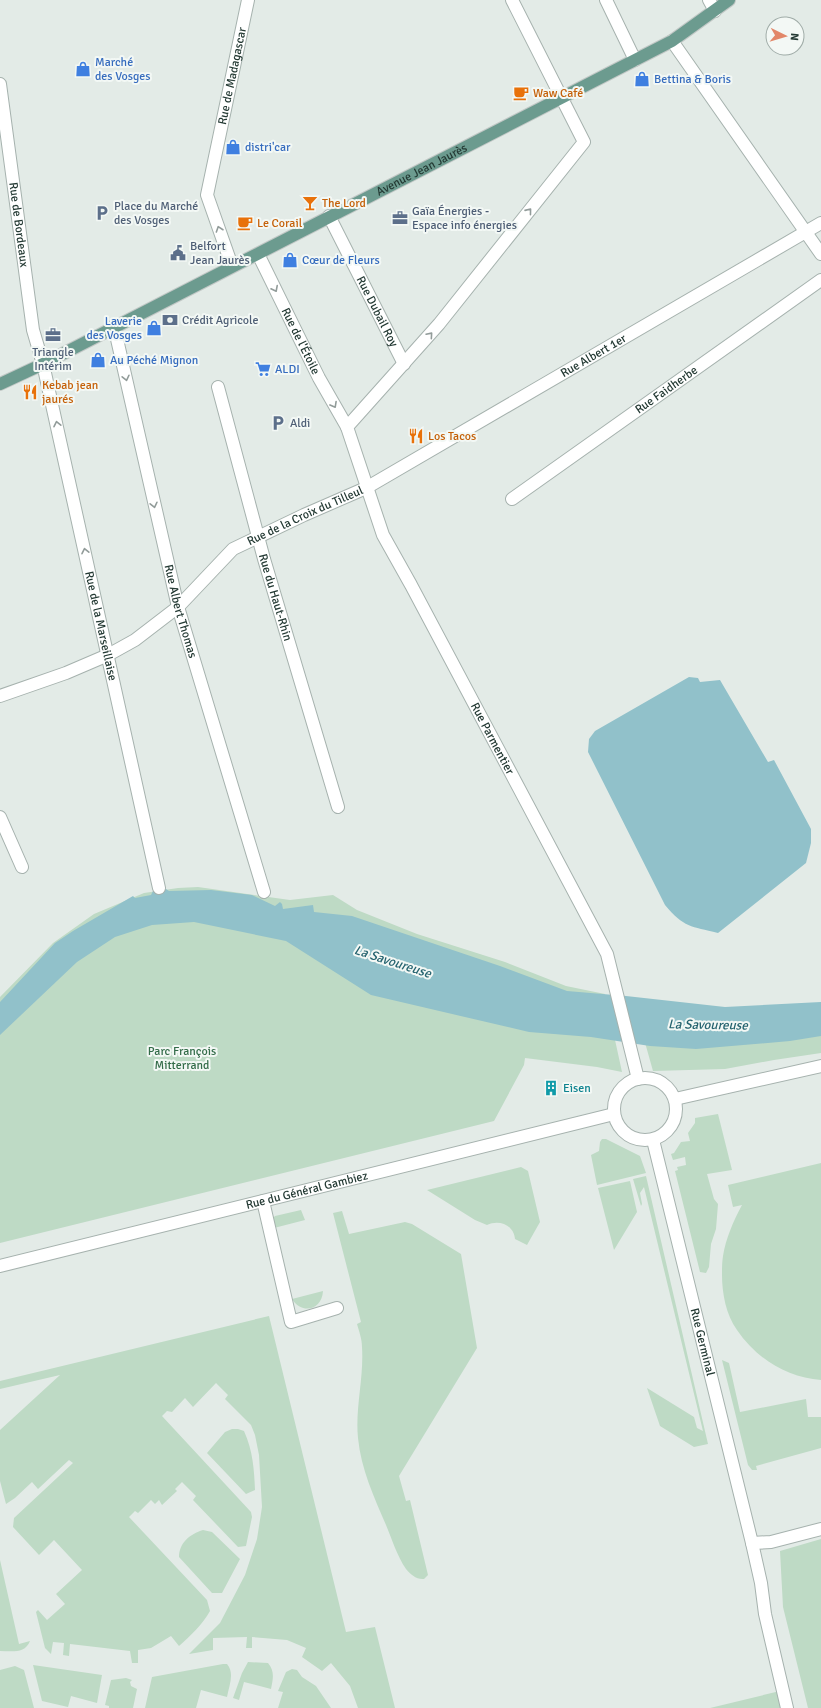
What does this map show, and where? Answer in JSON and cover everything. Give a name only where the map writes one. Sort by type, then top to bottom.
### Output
[{"type":"main road","name":"Avenue Jean Jaurès","points":[[0,384],[43,364],[114,326],[258,254],[329,216],[672,41],[712,5],[729,0]]},
{"type":"street","name":"Rue de Madagascar","points":[[232,266],[207,195],[248,0]]},
{"type":"street","points":[[346,427],[439,324],[584,142],[512,0]]},
{"type":"street","points":[[606,0],[635,60]]},
{"type":"street","points":[[672,41],[821,254]]},
{"type":"street","name":"Rue de Bordeaux","points":[[0,84],[33,330],[43,364]]},
{"type":"street","name":"Rue Dubail Roy","points":[[329,216],[404,364]]},
{"type":"street","name":"Rue Albert 1er","points":[[366,488],[821,224]]},
{"type":"street","name":"Rue de l'Étoile","points":[[258,254],[346,427]]},
{"type":"street","name":"Rue Faidherbe","points":[[512,499],[821,280]]},
{"type":"street","name":"Rue Albert Thomas","points":[[114,326],[178,607],[264,892]]},
{"type":"street","name":"Rue de la Marseillaise","points":[[43,364],[159,888]]},
{"type":"street","name":"Rue du Haut-Rhin","points":[[218,387],[258,536],[338,807]]},
{"type":"street","name":"Rue de la Croix du Tilleul","points":[[0,696],[66,673],[108,655],[135,640],[178,607],[233,549],[258,536],[366,488],[346,427]]},
{"type":"street","name":"Rue Parmentier","points":[[366,488],[383,535],[607,954],[636,1065],[638,1079]]},
{"type":"street","points":[[0,817],[22,867]]},
{"type":"street","points":[[675,1098],[821,1066]]},
{"type":"street","points":[[638,1079],[653,1079],[662,1083],[670,1090],[675,1098],[677,1109],[673,1124],[662,1136],[653,1140],[637,1140],[624,1132],[617,1124],[614,1114],[614,1105],[622,1088],[629,1082],[638,1079]]},
{"type":"street","name":"Rue du Général Gambiez","points":[[0,1266],[614,1114]]},
{"type":"street","name":"Rue Germinal","points":[[653,1140],[752,1543],[761,1583],[765,1614],[787,1708]]},
{"type":"street","points":[[263,1201],[291,1322],[337,1308]]},
{"type":"street","points":[[752,1543],[771,1542],[821,1529]]},
{"type":"green space","name":"Parc François Mitterrand","points":[[198,887],[290,900],[333,895],[357,910],[417,934],[505,962],[566,986],[605,994],[622,1072],[597,1067],[525,1058],[524,1065],[494,1121],[0,1243],[0,997],[53,943],[94,914],[144,893],[178,888]]},
{"type":"green space","points":[[821,1030],[821,1053],[725,1069],[653,1071],[644,1039]]},
{"type":"green space","points":[[718,1114],[732,1170],[707,1174],[714,1199],[718,1204],[716,1229],[711,1244],[709,1267],[706,1273],[700,1272],[675,1171],[678,1170],[677,1167],[686,1165],[685,1157],[673,1160],[671,1154],[674,1153],[681,1142],[690,1141],[688,1133],[695,1123],[695,1118]]},
{"type":"green space","points":[[602,1139],[606,1139],[640,1156],[646,1173],[597,1185],[591,1155],[599,1151],[600,1142]]},
{"type":"green space","points":[[821,1163],[821,1380],[784,1371],[763,1358],[753,1349],[737,1330],[727,1311],[722,1275],[723,1258],[728,1236],[742,1205],[733,1207],[728,1185]]},
{"type":"green space","points":[[521,1167],[528,1171],[540,1222],[527,1245],[515,1239],[512,1230],[505,1224],[492,1223],[487,1225],[475,1220],[427,1190]]},
{"type":"green space","points":[[646,1176],[708,1444],[694,1447],[660,1426],[647,1388],[694,1417],[697,1428],[703,1431],[644,1187],[640,1193],[641,1206],[633,1179]]},
{"type":"green space","points":[[630,1181],[637,1212],[614,1250],[598,1188]]},
{"type":"green space","points":[[301,1210],[305,1220],[274,1228],[272,1219],[275,1216]]},
{"type":"green space","points":[[342,1211],[349,1234],[405,1222],[412,1224],[461,1254],[477,1348],[399,1476],[406,1501],[410,1500],[428,1575],[424,1579],[416,1578],[412,1575],[400,1559],[373,1493],[362,1461],[357,1427],[362,1370],[362,1341],[357,1324],[361,1322],[333,1213]]},
{"type":"green space","points":[[323,1291],[319,1303],[311,1308],[306,1309],[301,1307],[292,1299]]},
{"type":"green space","points":[[269,1316],[346,1632],[375,1627],[395,1708],[358,1708],[350,1686],[331,1663],[322,1671],[302,1657],[306,1648],[287,1640],[252,1637],[252,1648],[246,1648],[247,1637],[213,1638],[213,1650],[189,1654],[220,1623],[245,1575],[257,1539],[262,1507],[259,1455],[255,1435],[251,1425],[225,1399],[228,1395],[216,1383],[193,1407],[185,1398],[172,1412],[167,1411],[162,1416],[251,1512],[252,1517],[246,1546],[238,1547],[193,1500],[196,1496],[182,1482],[175,1489],[177,1491],[162,1505],[159,1500],[155,1504],[151,1500],[138,1513],[135,1511],[129,1517],[207,1600],[210,1611],[204,1621],[179,1646],[171,1636],[151,1648],[138,1650],[138,1663],[132,1663],[130,1651],[70,1644],[69,1656],[63,1655],[64,1643],[53,1642],[51,1654],[45,1648],[36,1612],[38,1610],[47,1620],[65,1604],[56,1594],[82,1570],[54,1540],[39,1555],[13,1527],[14,1518],[73,1463],[69,1460],[38,1489],[32,1482],[15,1498],[6,1504],[0,1481],[0,1430],[60,1375],[0,1389],[0,1381]]},
{"type":"green space","points":[[722,1360],[729,1363],[740,1412],[806,1399],[808,1417],[821,1417],[821,1448],[756,1466],[757,1470],[752,1470],[748,1465]]},
{"type":"green space","points":[[232,1429],[244,1431],[251,1453],[255,1490],[246,1494],[207,1453],[225,1432]]},
{"type":"green space","points":[[203,1530],[212,1532],[240,1559],[222,1593],[212,1593],[179,1557],[179,1552],[183,1543],[194,1534]]},
{"type":"green space","points":[[821,1539],[821,1708],[808,1708],[783,1607],[780,1551]]},
{"type":"green space","points":[[0,1560],[19,1644],[30,1641],[25,1648],[18,1651],[0,1651]]},
{"type":"green space","points":[[248,1662],[268,1663],[273,1672],[271,1689],[244,1682],[239,1700],[233,1698],[242,1673]]},
{"type":"green space","points":[[227,1664],[231,1671],[231,1680],[227,1697],[201,1690],[196,1708],[145,1708],[152,1677]]},
{"type":"green space","points":[[33,1665],[102,1675],[97,1703],[71,1696],[68,1707],[42,1701]]},
{"type":"green space","points":[[15,1666],[24,1670],[34,1708],[0,1708],[0,1670]]},
{"type":"green space","points":[[292,1669],[297,1670],[302,1677],[316,1686],[331,1708],[278,1708],[283,1692],[278,1691],[286,1672]]},
{"type":"green space","points":[[126,1678],[132,1680],[130,1682],[131,1686],[137,1689],[133,1708],[109,1708],[109,1706],[105,1705],[111,1680]]},
{"type":"green space","points":[[780,1691],[784,1708],[710,1708]]},
{"type":"water","points":[[689,677],[698,678],[700,682],[720,680],[768,762],[774,760],[811,829],[811,843],[806,863],[718,933],[688,925],[672,913],[665,905],[588,752],[589,739],[595,731]]},
{"type":"water","name":"La Savoureuse","points":[[166,889],[169,891],[211,890],[252,895],[275,906],[280,902],[283,909],[313,905],[314,912],[352,916],[500,966],[567,991],[725,1007],[821,1002],[821,1036],[790,1041],[696,1049],[650,1046],[591,1037],[529,1032],[371,995],[286,941],[194,922],[152,925],[115,937],[77,962],[0,1035],[0,1002],[55,943],[133,896],[135,898],[151,895],[153,891]]},
{"type":"place","name":"Marché des Vosges","points":[[83,69]]},
{"type":"place","name":"Bettina & Boris","points":[[642,79]]},
{"type":"place","name":"Waw Café","points":[[521,93]]},
{"type":"place","name":"distri'car","points":[[233,147]]},
{"type":"place","name":"The Lord","points":[[310,203]]},
{"type":"place","name":"Place du Marché des Vosges","points":[[102,213]]},
{"type":"place","name":"Gaïa Énergies - Espace info énergies","points":[[400,218]]},
{"type":"place","name":"Le Corail","points":[[245,223]]},
{"type":"place","name":"Belfort Jean Jaurès","points":[[178,253]]},
{"type":"place","name":"Cœur de Fleurs","points":[[290,260]]},
{"type":"place","name":"Crédit Agricole","points":[[170,320]]},
{"type":"place","name":"Laverie des Vosges","points":[[154,328]]},
{"type":"place","name":"Triangle Intérim","points":[[53,335]]},
{"type":"place","name":"Au Péché Mignon","points":[[98,360]]},
{"type":"place","name":"ALDI","points":[[263,369]]},
{"type":"place","name":"Kebab jean jaurés","points":[[30,392]]},
{"type":"place","name":"Aldi","points":[[278,423]]},
{"type":"place","name":"Los Tacos","points":[[416,436]]},
{"type":"place","name":"Eisen","points":[[551,1088]]}]
